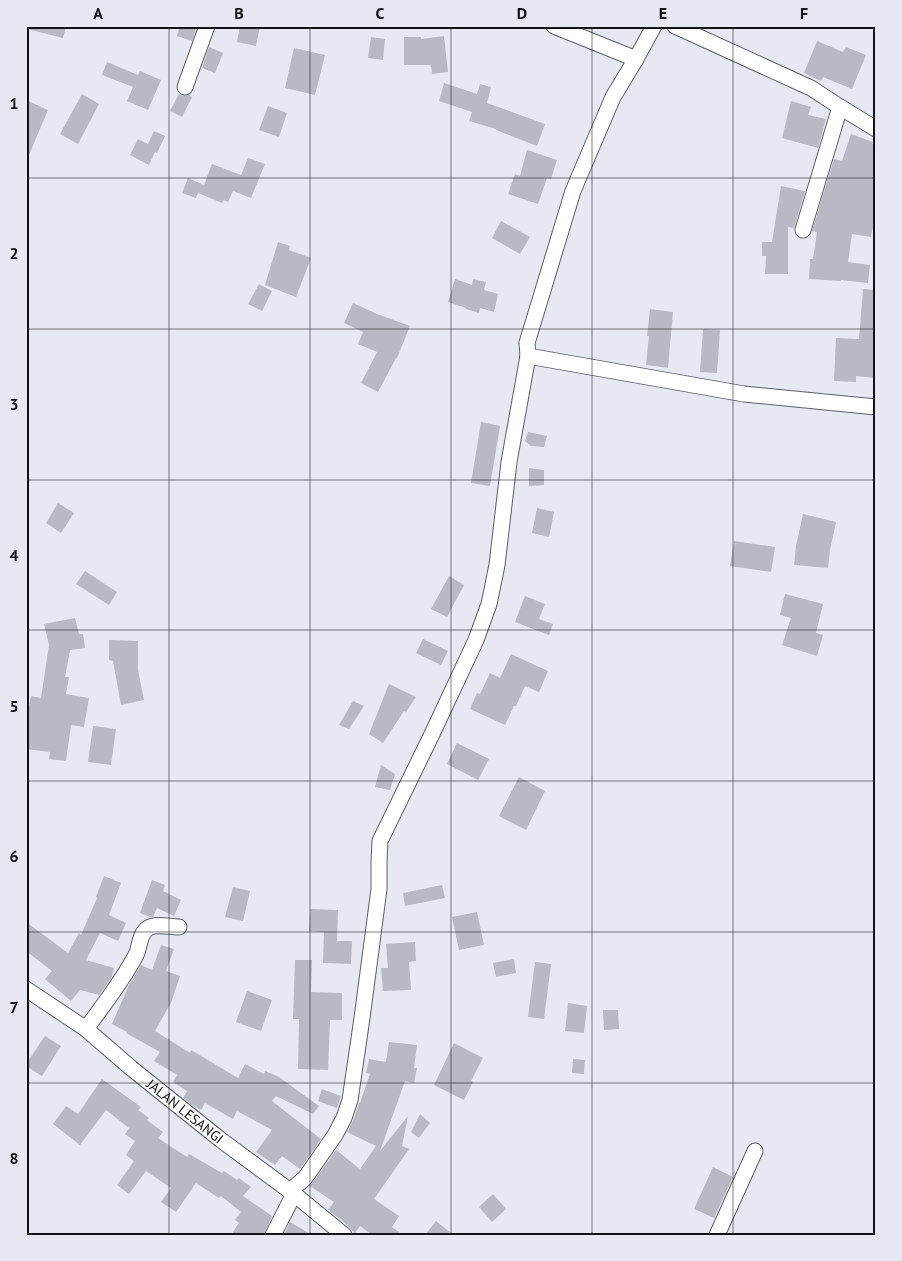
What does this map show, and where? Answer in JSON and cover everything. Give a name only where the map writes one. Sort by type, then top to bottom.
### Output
[{"type":"street","points":[[185,87],[207,26]]},
{"type":"street","points":[[554,26],[636,59]]},
{"type":"street","points":[[273,1235],[292,1193],[305,1178],[335,1135],[344,1118],[350,1100],[379,888],[380,841],[476,640],[489,604],[497,565],[509,462],[528,356],[527,343],[573,191],[613,97],[654,26]]},
{"type":"street","points":[[674,26],[810,88],[876,129]]},
{"type":"street","points":[[803,230],[840,108]]},
{"type":"street","points":[[528,356],[744,394],[876,407]]},
{"type":"street","points":[[86,1029],[135,956],[143,932],[152,926],[178,927]]},
{"type":"street","name":"JALAN LESANGI","points":[[26,989],[86,1029],[131,1068],[344,1235]]},
{"type":"street","points":[[717,1235],[755,1151]]},
{"type":"building","points":[[31,26],[66,26],[63,38],[31,30]]},
{"type":"building","points":[[180,26],[197,26],[192,41],[177,36]]},
{"type":"building","points":[[240,26],[260,26],[256,46],[237,42]]},
{"type":"building","points":[[444,36],[448,72],[432,74],[431,65],[404,65],[404,37],[421,37],[421,39]]},
{"type":"building","points":[[371,37],[385,39],[383,60],[368,58]]},
{"type":"building","points":[[817,41],[843,52],[846,47],[866,55],[852,89],[823,77],[821,81],[804,73]]},
{"type":"building","points":[[209,47],[223,53],[215,73],[202,68]]},
{"type":"building","points":[[294,48],[325,55],[315,95],[285,88]]},
{"type":"building","points":[[107,62],[138,75],[140,71],[161,80],[148,110],[127,101],[133,87],[102,75]]},
{"type":"building","points":[[444,83],[477,94],[480,84],[491,87],[487,103],[545,124],[537,146],[496,129],[469,121],[472,112],[439,101]]},
{"type":"building","points":[[82,94],[99,104],[78,144],[60,134]]},
{"type":"building","points":[[179,94],[192,97],[182,117],[170,111]]},
{"type":"building","points":[[26,100],[48,110],[26,162]]},
{"type":"building","points":[[791,101],[811,107],[808,115],[826,119],[818,148],[782,138]]},
{"type":"building","points":[[268,106],[287,113],[279,137],[259,130]]},
{"type":"building","points":[[154,131],[165,136],[149,165],[130,155],[138,139],[148,144]]},
{"type":"building","points":[[851,134],[873,142],[872,144],[876,145],[876,210],[871,237],[852,234],[848,262],[870,265],[868,283],[809,279],[810,259],[813,259],[817,232],[812,231],[834,159],[842,161]]},
{"type":"building","points":[[527,150],[557,160],[551,179],[547,178],[538,204],[508,194],[515,174],[520,176]]},
{"type":"building","points":[[248,158],[265,164],[251,198],[233,191],[228,202],[223,200],[222,203],[198,193],[196,198],[182,193],[188,178],[204,185],[212,164],[241,175]]},
{"type":"building","points":[[781,186],[805,191],[794,228],[788,227],[788,274],[765,274],[766,256],[762,256],[762,242],[772,242]]},
{"type":"building","points":[[501,221],[530,237],[520,254],[492,238]]},
{"type":"building","points":[[278,242],[290,246],[289,250],[311,258],[296,297],[265,285]]},
{"type":"building","points":[[455,279],[472,285],[473,279],[486,282],[484,290],[498,294],[494,312],[480,308],[479,313],[448,302]]},
{"type":"building","points":[[259,284],[272,291],[262,311],[248,304]]},
{"type":"building","points":[[863,289],[876,290],[876,378],[856,376],[856,382],[834,381],[836,338],[859,339]]},
{"type":"building","points":[[353,303],[410,326],[397,358],[378,392],[361,383],[377,352],[358,344],[363,332],[344,323]]},
{"type":"building","points":[[650,309],[673,312],[668,368],[646,365]]},
{"type":"building","points":[[703,329],[720,330],[717,373],[700,372]]},
{"type":"building","points":[[481,422],[500,426],[490,486],[471,483]]},
{"type":"building","points":[[528,432],[547,436],[544,447],[531,446],[525,441]]},
{"type":"building","points":[[529,468],[544,470],[544,485],[529,486]]},
{"type":"building","points":[[58,503],[74,513],[61,533],[46,523]]},
{"type":"building","points":[[537,508],[554,512],[549,537],[532,533]]},
{"type":"building","points":[[803,514],[836,522],[828,568],[794,565]]},
{"type":"building","points":[[734,541],[775,547],[771,572],[730,566]]},
{"type":"building","points":[[85,571],[117,592],[109,605],[76,584]]},
{"type":"building","points":[[449,576],[464,585],[447,617],[431,609]]},
{"type":"building","points":[[785,594],[823,604],[816,633],[823,635],[817,656],[782,645],[791,618],[780,615]]},
{"type":"building","points":[[525,596],[545,604],[539,619],[553,624],[549,635],[515,622]]},
{"type":"building","points":[[75,618],[79,634],[83,634],[85,648],[70,650],[65,677],[69,677],[66,694],[89,698],[84,727],[71,725],[66,761],[49,759],[50,752],[26,749],[26,723],[31,696],[41,698],[49,645],[44,624]]},
{"type":"building","points":[[423,639],[448,651],[441,665],[416,653]]},
{"type":"building","points":[[109,640],[138,641],[138,670],[144,700],[121,705],[113,661],[109,660]]},
{"type":"building","points":[[511,654],[548,671],[539,692],[525,686],[505,725],[470,709],[477,693],[480,694],[490,673],[500,678]]},
{"type":"building","points":[[389,684],[416,697],[406,712],[404,711],[383,743],[369,734]]},
{"type":"building","points":[[353,701],[364,706],[349,729],[339,725]]},
{"type":"building","points":[[93,726],[116,729],[111,765],[88,762]]},
{"type":"building","points":[[457,743],[489,759],[478,780],[447,764]]},
{"type":"building","points":[[381,765],[395,774],[390,790],[375,787]]},
{"type":"building","points":[[519,777],[545,791],[526,830],[499,816]]},
{"type":"building","points":[[104,876],[121,883],[109,915],[126,923],[118,941],[100,933],[86,960],[114,968],[111,979],[99,995],[80,990],[71,1001],[45,979],[52,971],[26,951],[26,922],[68,953],[79,933],[81,935]]},
{"type":"building","points":[[152,880],[165,885],[163,891],[181,900],[174,916],[157,908],[153,917],[140,913]]},
{"type":"building","points":[[442,885],[445,898],[405,906],[403,893]]},
{"type":"building","points":[[233,887],[250,891],[243,921],[225,917]]},
{"type":"building","points":[[310,909],[338,910],[337,941],[352,941],[351,964],[323,963],[324,932],[309,931]]},
{"type":"building","points":[[477,912],[484,945],[459,950],[452,917]]},
{"type":"building","points":[[415,942],[416,961],[409,962],[411,990],[383,991],[381,968],[388,968],[386,944]]},
{"type":"building","points":[[161,945],[174,949],[166,971],[180,976],[171,1003],[155,1031],[190,1053],[191,1050],[238,1078],[245,1064],[264,1074],[265,1071],[279,1077],[319,1106],[313,1114],[276,1096],[272,1101],[321,1139],[300,1169],[282,1156],[275,1165],[256,1152],[272,1130],[237,1111],[233,1119],[205,1103],[201,1110],[192,1105],[183,1098],[187,1091],[173,1082],[177,1075],[154,1061],[160,1052],[112,1024],[128,987],[141,965],[152,970]]},
{"type":"building","points":[[514,959],[516,973],[496,977],[493,963]]},
{"type":"building","points":[[295,960],[312,960],[311,992],[342,993],[342,1020],[330,1020],[328,1070],[298,1069],[299,1019],[293,1019]]},
{"type":"building","points":[[535,962],[551,964],[544,1019],[528,1017]]},
{"type":"building","points":[[247,991],[272,1000],[261,1031],[236,1022]]},
{"type":"building","points":[[568,1003],[587,1006],[584,1033],[565,1031]]},
{"type":"building","points":[[603,1010],[618,1010],[619,1029],[604,1030]]},
{"type":"building","points":[[45,1036],[61,1046],[42,1076],[26,1066],[26,1064]]},
{"type":"building","points":[[389,1042],[417,1045],[414,1068],[417,1068],[414,1083],[405,1081],[380,1151],[408,1116],[402,1146],[409,1149],[374,1199],[399,1216],[392,1227],[403,1235],[372,1235],[360,1226],[355,1233],[328,1210],[334,1202],[310,1186],[336,1150],[360,1169],[376,1146],[347,1132],[353,1121],[370,1074],[366,1073],[369,1059],[386,1062]]},
{"type":"building","points":[[454,1043],[483,1058],[464,1100],[434,1085]]},
{"type":"building","points":[[573,1059],[585,1060],[584,1074],[572,1073]]},
{"type":"building","points":[[102,1079],[141,1107],[138,1110],[149,1118],[147,1120],[163,1132],[158,1138],[187,1157],[189,1154],[222,1173],[224,1171],[237,1180],[239,1178],[251,1187],[243,1196],[272,1216],[264,1235],[231,1235],[239,1223],[235,1220],[241,1212],[221,1196],[219,1198],[196,1183],[176,1212],[161,1202],[171,1188],[146,1171],[129,1194],[117,1185],[134,1161],[126,1155],[135,1141],[125,1134],[129,1128],[106,1110],[80,1145],[53,1124],[66,1106],[78,1114]]},
{"type":"building","points":[[322,1089],[341,1096],[337,1108],[318,1101]]},
{"type":"building","points":[[420,1114],[430,1123],[419,1138],[411,1132]]},
{"type":"building","points":[[713,1167],[733,1177],[714,1218],[694,1209]]},
{"type":"building","points":[[493,1194],[506,1209],[492,1222],[479,1207]]},
{"type":"building","points":[[436,1221],[453,1235],[425,1235]]},
{"type":"building","points":[[290,1222],[312,1235],[284,1235]]}]
